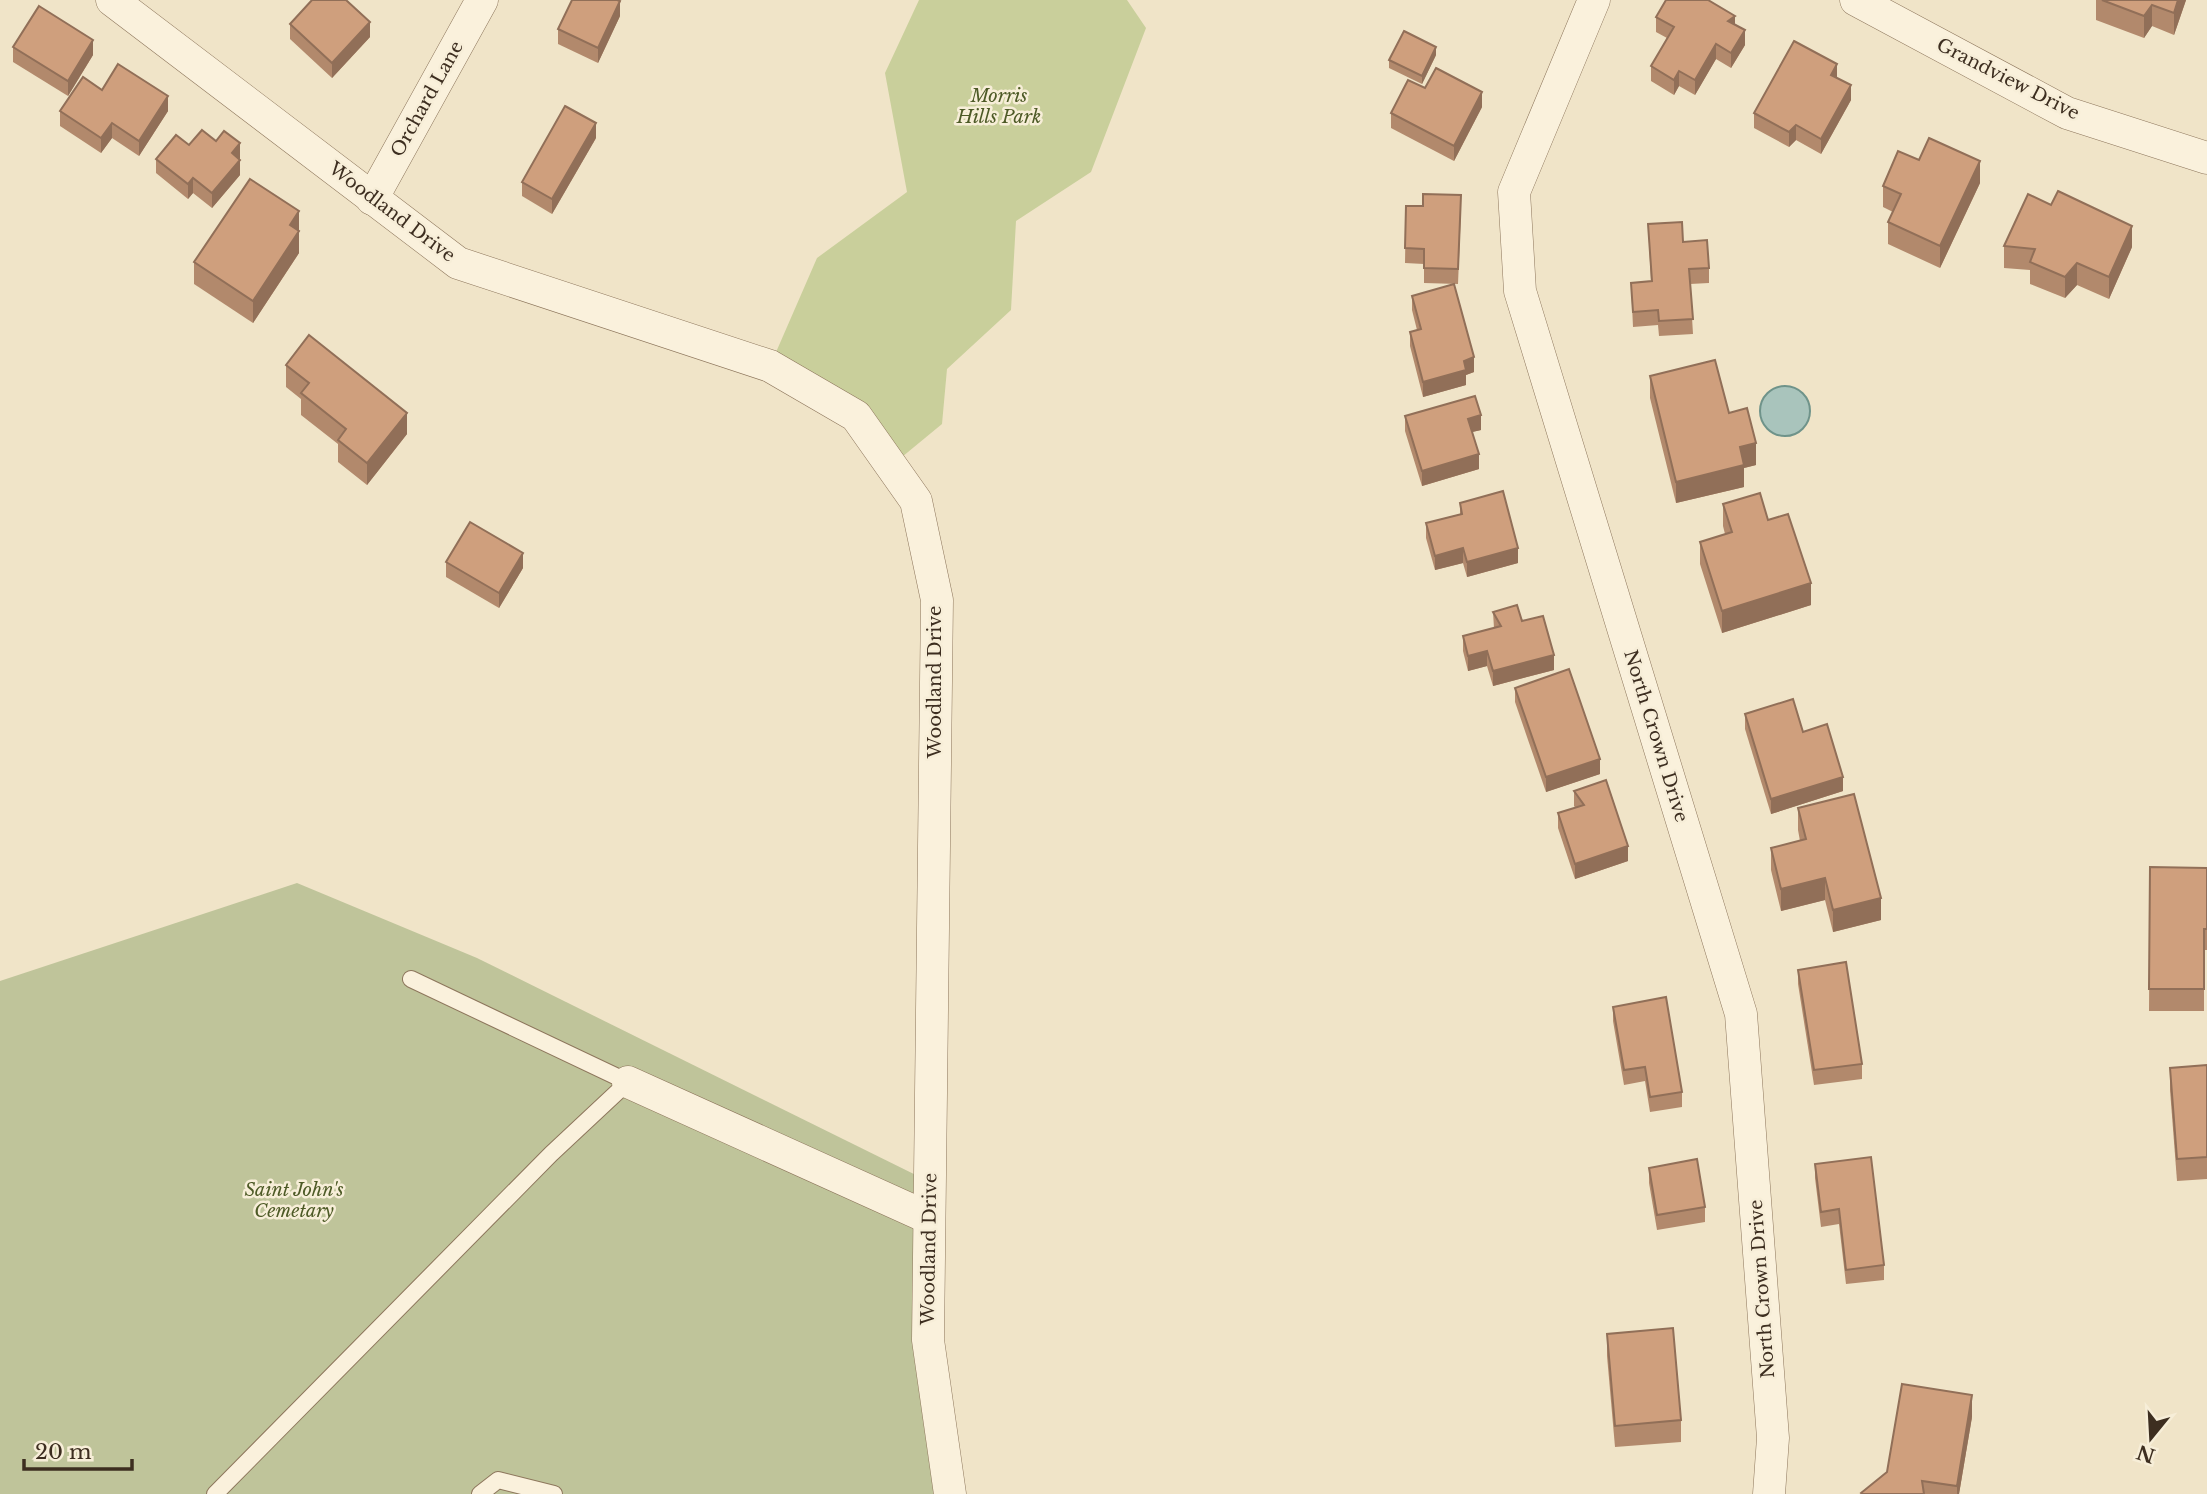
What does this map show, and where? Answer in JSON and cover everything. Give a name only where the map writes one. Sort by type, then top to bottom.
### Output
[{"type":"street","name":"Woodland Drive","points":[[112,0],[458,262],[770,366],[856,416],[916,501],[937,600],[928,1340],[950,1494]]},
{"type":"street","name":"Orchard Lane","points":[[372,198],[482,0]]},
{"type":"street","name":"North Crown Drive","points":[[1594,0],[1514,192],[1520,291],[1741,1014],[1773,1438],[1769,1494]]},
{"type":"street","name":"Grandview Drive","points":[[1856,0],[2067,113],[2207,158]]},
{"type":"street","points":[[628,1082],[929,1218]]},
{"type":"lane","points":[[215,1494],[551,1154],[628,1082],[411,979]]},
{"type":"lane","points":[[481,1494],[498,1480],[554,1494]]},
{"type":"green space","name":"Morris Hills Park","points":[[919,0],[1127,0],[1146,28],[1091,172],[1016,221],[1011,310],[947,369],[942,424],[891,466],[856,416],[770,366],[817,258],[907,192],[885,73]]},
{"type":"green space","name":"Saint John's Cemetary","points":[[297,883],[477,958],[930,1182],[956,1494],[0,1494],[0,981]]},
{"type":"water","points":[[1775,387],[1795,387],[1809,401],[1809,421],[1795,435],[1775,435],[1761,421],[1761,401]]},
{"type":"building","points":[[312,0],[346,0],[370,22],[332,63],[290,24]]},
{"type":"building","points":[[572,0],[620,1],[598,48],[558,29]]},
{"type":"building","points":[[1666,0],[1708,0],[1735,16],[1728,21],[1745,30],[1731,53],[1716,44],[1695,80],[1679,71],[1674,80],[1651,66],[1674,27],[1656,17]]},
{"type":"building","points":[[2102,0],[2178,0],[2174,13],[2152,5],[2144,16]]},
{"type":"building","points":[[39,6],[93,40],[68,81],[13,47]]},
{"type":"building","points":[[1404,31],[1436,47],[1422,76],[1389,60]]},
{"type":"building","points":[[1794,41],[1837,64],[1831,75],[1851,85],[1821,139],[1796,125],[1789,132],[1754,113]]},
{"type":"building","points":[[118,64],[168,96],[139,141],[112,123],[101,138],[60,111],[83,77],[102,90]]},
{"type":"building","points":[[1436,68],[1482,92],[1454,146],[1391,113],[1408,80],[1425,88]]},
{"type":"building","points":[[565,106],[596,123],[552,199],[522,182]]},
{"type":"building","points":[[202,130],[216,141],[224,131],[240,143],[232,153],[240,160],[212,193],[193,178],[188,184],[156,159],[176,135],[189,145]]},
{"type":"building","points":[[1929,138],[1980,161],[1940,246],[1888,222],[1901,194],[1883,186],[1898,151],[1919,160]]},
{"type":"building","points":[[250,179],[299,211],[290,225],[299,231],[253,301],[194,262]]},
{"type":"building","points":[[2058,191],[2132,226],[2109,277],[2077,263],[2065,277],[2030,262],[2035,249],[2004,246],[2028,194],[2051,205]]},
{"type":"building","points":[[1423,194],[1461,195],[1458,269],[1424,268],[1424,249],[1405,248],[1406,206],[1423,206]]},
{"type":"building","points":[[1682,222],[1683,242],[1707,240],[1709,268],[1689,269],[1693,319],[1659,321],[1658,310],[1633,312],[1631,283],[1652,281],[1648,224]]},
{"type":"building","points":[[1454,284],[1474,357],[1464,361],[1466,370],[1423,382],[1410,332],[1421,329],[1412,296]]},
{"type":"building","points":[[309,335],[407,413],[367,463],[338,440],[346,429],[301,393],[309,383],[286,365]]},
{"type":"building","points":[[1715,360],[1729,413],[1747,408],[1756,443],[1740,447],[1744,465],[1676,482],[1650,376]]},
{"type":"building","points":[[1475,396],[1481,415],[1468,419],[1479,454],[1422,471],[1405,416]]},
{"type":"building","points":[[1503,491],[1518,548],[1467,562],[1463,548],[1435,556],[1426,523],[1462,514],[1460,503]]},
{"type":"building","points":[[1760,493],[1768,520],[1788,514],[1811,583],[1722,611],[1700,542],[1732,532],[1723,504]]},
{"type":"building","points":[[470,522],[523,553],[499,593],[446,562]]},
{"type":"building","points":[[1517,605],[1522,621],[1543,616],[1554,655],[1493,671],[1487,651],[1468,656],[1463,636],[1501,626],[1493,612]]},
{"type":"building","points":[[1569,669],[1600,759],[1546,777],[1515,688]]},
{"type":"building","points":[[1793,699],[1803,732],[1827,724],[1843,777],[1771,799],[1745,714]]},
{"type":"building","points":[[1606,780],[1628,846],[1575,864],[1558,813],[1584,805],[1574,791]]},
{"type":"building","points":[[1854,794],[1881,898],[1833,910],[1825,878],[1781,889],[1771,848],[1806,839],[1798,808]]},
{"type":"building","points":[[2150,867],[2207,868],[2204,989],[2149,989]]},
{"type":"building","points":[[1846,962],[1862,1064],[1814,1070],[1798,970]]},
{"type":"building","points":[[1666,997],[1682,1092],[1650,1097],[1645,1067],[1624,1070],[1613,1007]]},
{"type":"building","points":[[2207,1065],[2207,1157],[2177,1159],[2170,1068]]},
{"type":"building","points":[[1871,1157],[1884,1265],[1846,1270],[1839,1209],[1821,1212],[1815,1164]]},
{"type":"building","points":[[1697,1159],[1705,1207],[1657,1215],[1649,1168]]},
{"type":"building","points":[[1673,1328],[1681,1420],[1615,1426],[1607,1334]]},
{"type":"building","points":[[1902,1384],[1972,1395],[1957,1486],[1922,1481],[1924,1494],[1862,1494],[1887,1472]]}]
